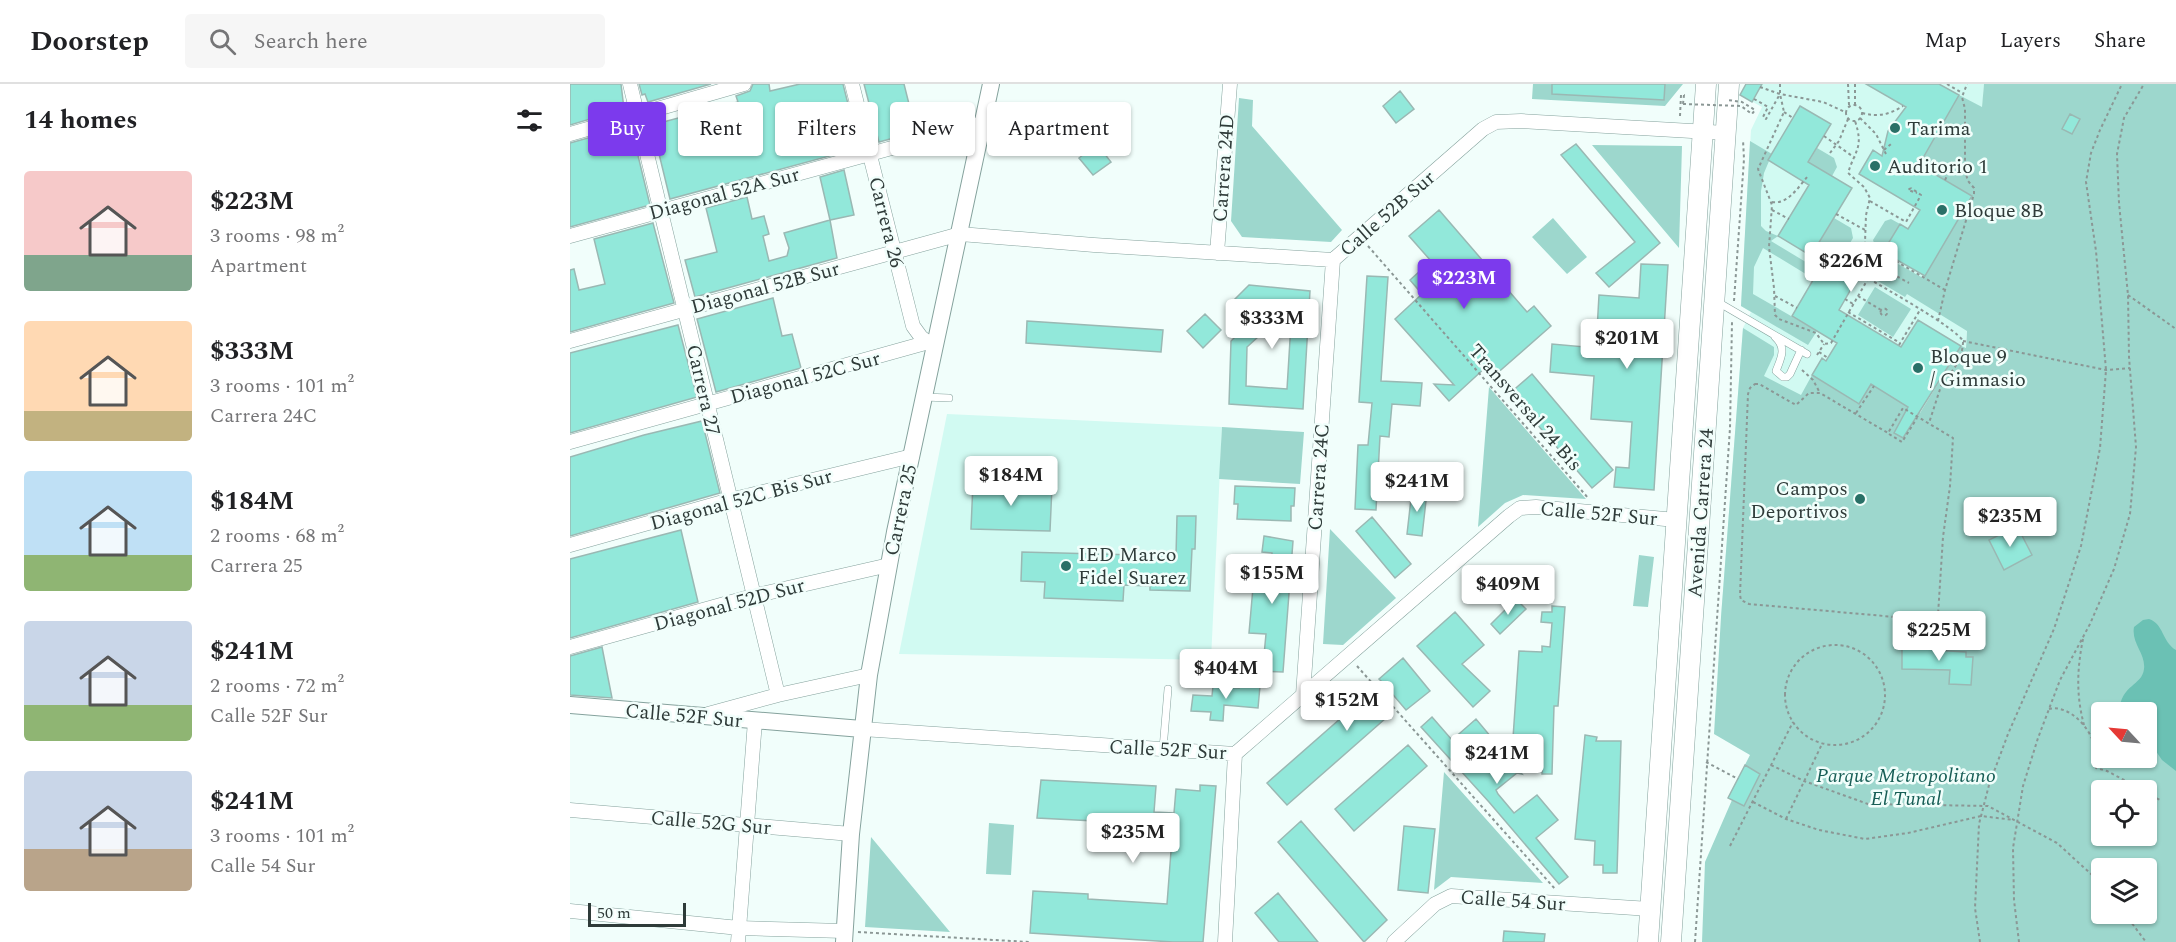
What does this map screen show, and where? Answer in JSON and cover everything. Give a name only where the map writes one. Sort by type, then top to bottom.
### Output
[{"type":"main road","name":"Avenida Carrera 24","points":[[1648,942],[1706,84]]},
{"type":"main road","name":"Avenida Carrera 24","points":[[1671,942],[1715,300],[1731,106]]},
{"type":"street","name":"Carrera 27","points":[[630,84],[635,102]]},
{"type":"street","points":[[666,105],[744,84]]},
{"type":"street","name":"Carrera 26","points":[[852,84],[856,102]]},
{"type":"street","name":"Carrera 25","points":[[848,935],[851,834],[869,675],[933,342],[960,234],[991,84]]},
{"type":"street","name":"Carrera 24D","points":[[1217,253],[1230,84]]},
{"type":"street","name":"Calle 52B Sur","points":[[960,234],[1333,260],[1478,134],[1496,122],[1521,121],[1702,132],[1731,106]]},
{"type":"street","name":"Diagonal 52A Sur","points":[[878,151],[983,123]]},
{"type":"street","points":[[570,134],[588,128]]},
{"type":"street","name":"Carrera 27","points":[[648,156],[778,695]]},
{"type":"street","name":"Diagonal 52A Sur","points":[[570,236],[858,156]]},
{"type":"street","name":"Carrera 26","points":[[870,156],[913,326],[921,338],[933,342]]},
{"type":"street","name":"Diagonal 52B Sur","points":[[570,341],[960,234]]},
{"type":"street","name":"Carrera 24C","points":[[1303,695],[1333,260]]},
{"type":"street","name":"Carrera 26","points":[[908,348],[913,326]]},
{"type":"street","name":"Diagonal 52C Sur","points":[[570,442],[933,342]]},
{"type":"street","name":"Diagonal 52C Bis Sur","points":[[570,545],[730,500],[912,456]]},
{"type":"street","name":"Calle 52F Sur","points":[[570,705],[862,729],[1235,754],[1350,658],[1520,508],[1536,507],[1676,520]]},
{"type":"street","name":"Diagonal 52D Sur","points":[[570,647],[753,596],[889,565]]},
{"type":"street","points":[[699,716],[778,695],[869,675]]},
{"type":"street","points":[[738,942],[756,721]]},
{"type":"street","points":[[1225,942],[1235,754]]},
{"type":"street","name":"Calle 52G Sur","points":[[570,810],[851,834]]},
{"type":"street","name":"Calle 54 Sur","points":[[1394,942],[1435,904],[1451,896],[1650,909]]},
{"type":"street","points":[[570,911],[739,928],[848,935]]},
{"type":"lane","points":[[1715,300],[1733,310],[1772,333],[1804,352],[1787,377],[1783,377],[1776,371],[1783,349],[1781,342],[1772,333]]},
{"type":"lane","points":[[924,397],[949,398]]},
{"type":"lane","points":[[1163,749],[1168,689]]},
{"type":"path","points":[[1780,84],[1784,112],[1758,169],[1772,202],[1769,247],[1775,315],[1779,319],[1816,333],[1824,345],[1831,343],[1876,265],[1876,259],[1868,251],[1864,242],[1866,215],[1870,201]]},
{"type":"path","points":[[1848,84],[1850,106]]},
{"type":"path","points":[[1855,84],[1855,105]]},
{"type":"path","points":[[1947,84],[1964,94]]},
{"type":"path","points":[[1938,321],[1974,194],[1974,188],[1968,181],[1965,171],[1964,156],[1964,94],[1967,84]]},
{"type":"path","points":[[1980,942],[1974,908],[1981,816],[2008,734],[2054,629],[2081,546],[2100,448],[2106,370],[2096,251],[2086,182],[2091,153],[2122,84]]},
{"type":"path","points":[[2019,942],[2014,900],[2013,858],[2023,786],[2060,680],[2084,636],[2114,569],[2130,514],[2136,447],[2130,368],[2128,295],[2119,203],[2117,154],[2124,118],[2144,84]]},
{"type":"path","points":[[1760,87],[1780,94],[1823,102],[1845,112],[1848,119],[1837,144],[1830,153]]},
{"type":"path","points":[[1754,99],[1768,107],[1763,117],[1766,119],[1780,94]]},
{"type":"path","points":[[1680,119],[1681,95],[1684,95],[1683,104],[1741,106],[1752,114],[1755,110],[1742,102],[1731,106],[1739,126],[1744,151],[1730,352],[1730,428],[1695,942]]},
{"type":"path","points":[[1845,112],[1850,106],[1855,105],[1860,108],[1862,113],[1860,118],[1855,121],[1848,119]]},
{"type":"path","points":[[1862,113],[1881,116],[1903,106]]},
{"type":"path","points":[[1899,108],[1903,110],[1902,112]]},
{"type":"path","points":[[1784,112],[1793,118]]},
{"type":"path","points":[[1860,118],[1876,134],[1886,154]]},
{"type":"path","points":[[1855,121],[1859,132],[1859,149],[1848,173],[1864,187],[1870,201],[1910,225]]},
{"type":"path","points":[[1824,136],[1855,158]]},
{"type":"path","points":[[1883,150],[1891,144]]},
{"type":"path","points":[[1945,180],[1951,168],[1964,156]]},
{"type":"path","points":[[1772,202],[1784,201],[1808,176]]},
{"type":"path","points":[[1906,222],[1921,195]]},
{"type":"path","points":[[1772,210],[1788,219]]},
{"type":"path","points":[[1836,214],[1866,231]]},
{"type":"path","name":"Transversal 24 Bis","points":[[1360,237],[1601,513]]},
{"type":"path","points":[[1864,242],[1945,290]]},
{"type":"path","points":[[1876,265],[1909,284]]},
{"type":"path","points":[[1869,279],[1938,321],[1960,336],[1963,341],[1958,363],[1943,380],[1928,424]]},
{"type":"path","points":[[2128,295],[2176,328]]},
{"type":"path","points":[[1775,296],[1797,308]]},
{"type":"path","points":[[1858,296],[1881,310]]},
{"type":"path","points":[[1845,299],[1854,304]]},
{"type":"path","points":[[1848,312],[1900,344],[1920,310]]},
{"type":"path","points":[[1963,341],[2106,370],[2130,368]]},
{"type":"path","points":[[1804,352],[1800,366],[1802,371],[1813,380],[1820,393]]},
{"type":"path","points":[[1819,352],[1828,358]]},
{"type":"path","points":[[1888,433],[1903,408],[1953,438],[1936,620],[1927,624],[1895,617],[1746,603],[1741,600],[1750,388],[1759,384],[1796,405],[1809,393],[1820,393],[1902,442],[1917,418]]},
{"type":"path","points":[[1856,414],[1874,386]]},
{"type":"path","points":[[2084,636],[2077,669],[2077,687],[2084,725],[2094,743],[2096,768],[2124,780]]},
{"type":"path","points":[[1833,644],[1850,646],[1865,654],[1877,667],[1884,683],[1885,700],[1881,717],[1870,731],[1856,741],[1839,745],[1822,744],[1801,732],[1793,722],[1786,706],[1785,689],[1790,672],[1801,658],[1815,649],[1833,644]]},
{"type":"path","points":[[1350,658],[1568,903]]},
{"type":"path","points":[[2049,710],[2055,708],[2065,711],[2084,725]]},
{"type":"path","points":[[1730,846],[1793,722]]},
{"type":"path","points":[[1786,819],[1822,744]]},
{"type":"path","points":[[1706,762],[1738,779]]},
{"type":"path","points":[[1771,765],[1804,781],[1868,804],[1984,805],[2017,820],[2057,843],[2091,874]]},
{"type":"path","points":[[1754,787],[1759,789]]},
{"type":"path","points":[[2157,798],[2162,801]]},
{"type":"path","points":[[1753,802],[1786,819],[1819,830],[1865,839],[1908,833],[1981,816],[2017,820]]},
{"type":"path","points":[[2132,924],[2146,942]]},
{"type":"path","points":[[848,935],[1029,942]]},
{"type":"shaded area","points":[[1746,84],[1984,84],[1946,634],[1721,617],[1743,328],[1751,312],[1741,306],[1751,130],[1762,107],[1740,95]]},
{"type":"shaded area","name":"IED Marco Fidel Suarez","points":[[947,414],[1222,427],[1211,660],[899,654]]},
{"type":"shaded area","points":[[2143,620],[2154,621],[2171,647],[2176,650],[2176,771],[2162,760],[2157,753],[2157,702],[2121,702],[2127,691],[2140,679],[2144,669],[2143,658],[2134,633],[2134,627]]},
{"type":"green space","points":[[1533,84],[1552,84],[1552,94],[1664,100],[1665,84],[1683,84],[1665,106],[1532,99]]},
{"type":"green space","name":"Parque Metropolitano El Tunal","points":[[1984,84],[2176,84],[2176,942],[1702,942],[1705,862],[1732,800],[1728,798],[1750,755],[1714,734],[1743,328],[1774,347],[1774,355],[1764,376],[1801,395],[1812,375],[1858,404],[1871,384],[1920,413],[1961,346],[1966,348],[1967,331],[1907,294],[1905,297],[1878,281],[1891,260],[1923,278],[1972,196],[1919,165],[1959,95],[1982,107]]},
{"type":"green space","points":[[1239,98],[1253,100],[1252,126],[1342,230],[1331,242],[1242,237],[1231,221]]},
{"type":"green space","points":[[1750,141],[1772,154],[1764,173],[1761,191],[1761,226],[1778,236],[1771,241],[1819,270],[1814,279],[1763,248],[1754,267],[1753,294],[1817,331],[1808,345],[1741,306]]},
{"type":"green space","points":[[1592,145],[1682,146],[1679,248]]},
{"type":"green space","points":[[1817,148],[1834,158],[1837,167],[1832,176],[1805,168]]},
{"type":"green space","points":[[1553,218],[1587,257],[1567,274],[1532,237]]},
{"type":"green space","points":[[1834,218],[1851,228],[1853,238],[1841,258],[1818,244]]},
{"type":"green space","points":[[1891,219],[1900,224],[1883,252],[1875,246],[1873,240],[1885,221]]},
{"type":"green space","points":[[1875,287],[1911,309],[1893,337],[1858,315]]},
{"type":"green space","points":[[1489,387],[1586,499],[1523,495],[1505,503],[1478,527]]},
{"type":"green space","points":[[1222,427],[1304,432],[1300,484],[1219,479]]},
{"type":"green space","points":[[1330,529],[1396,598],[1343,645],[1323,644]]},
{"type":"green space","points":[[1639,555],[1654,557],[1648,607],[1633,606]]},
{"type":"green space","points":[[1444,772],[1543,883],[1451,877],[1434,890]]},
{"type":"green space","points":[[989,823],[1014,825],[1011,875],[986,874]]},
{"type":"green space","points":[[871,837],[950,932],[865,927]]},
{"type":"building","points":[[570,84],[621,84],[623,102],[588,102],[588,120],[570,125]]},
{"type":"building","points":[[639,84],[711,84],[648,102],[645,94],[642,95]]},
{"type":"building","points":[[753,84],[769,84],[770,91],[800,84],[843,84],[848,102],[775,102],[775,156],[829,156],[670,199],[660,156],[666,156],[666,121],[678,118],[678,156],[763,156],[763,102],[738,102],[736,96],[750,91]]},
{"type":"building","points":[[864,84],[904,84],[908,102],[890,102],[890,139],[879,142],[878,102],[869,102]]},
{"type":"building","points":[[1552,84],[1665,84],[1664,100],[1552,94]]},
{"type":"building","points":[[1746,84],[1762,84],[1752,102],[1740,95]]},
{"type":"building","points":[[1866,84],[1939,84],[1959,95],[1919,165],[1972,196],[1925,276],[1883,252],[1900,224],[1908,229],[1920,210],[1859,174],[1873,150],[1882,156],[1888,131],[1906,107]]},
{"type":"building","points":[[1400,91],[1414,109],[1396,123],[1383,106]]},
{"type":"building","points":[[1800,106],[1831,124],[1808,162],[1852,188],[1818,244],[1862,270],[1839,310],[1901,347],[1918,320],[1961,346],[1903,438],[1894,433],[1908,407],[1871,384],[1859,404],[1812,375],[1822,358],[1826,361],[1837,343],[1792,316],[1823,263],[1778,236],[1809,185],[1768,160]]},
{"type":"building","points":[[2070,114],[2080,119],[2072,134],[2062,129]]},
{"type":"building","points":[[588,138],[588,156],[638,156],[650,205],[570,227],[570,143]]},
{"type":"building","points":[[1576,144],[1660,243],[1609,287],[1596,273],[1635,242],[1561,155]]},
{"type":"building","points":[[1082,156],[1106,156],[1111,162],[1093,175],[1079,158]]},
{"type":"building","points":[[844,170],[854,215],[830,220],[820,177]]},
{"type":"building","points":[[747,197],[752,219],[764,216],[769,234],[763,236],[769,261],[787,256],[789,248],[784,233],[830,220],[837,258],[695,297],[685,260],[717,252],[706,208]]},
{"type":"building","points":[[1439,210],[1527,312],[1534,306],[1551,326],[1494,376],[1486,367],[1449,401],[1434,384],[1454,385],[1395,319],[1422,294],[1410,280],[1431,261],[1409,236]]},
{"type":"building","points":[[653,223],[674,303],[570,332],[570,270],[574,269],[579,290],[605,284],[594,239]]},
{"type":"building","points":[[1641,264],[1668,265],[1654,490],[1614,487],[1616,467],[1629,468],[1632,422],[1591,419],[1594,376],[1550,372],[1552,344],[1596,348],[1599,295],[1639,298]]},
{"type":"building","points":[[1367,276],[1388,277],[1381,381],[1422,383],[1420,406],[1392,404],[1389,437],[1380,436],[1376,510],[1355,509],[1358,445],[1368,445],[1372,403],[1359,402]]},
{"type":"building","points":[[1249,285],[1310,291],[1303,409],[1229,404],[1231,341],[1247,325],[1259,336],[1247,347],[1246,386],[1287,389],[1292,307],[1252,303],[1242,313],[1232,302]]},
{"type":"building","points":[[773,298],[782,336],[792,334],[801,368],[716,392],[697,319]]},
{"type":"building","points":[[1205,314],[1221,330],[1203,348],[1187,331]]},
{"type":"building","points":[[1027,321],[1163,330],[1161,352],[1026,343]]},
{"type":"building","points":[[678,325],[697,397],[570,433],[570,353]]},
{"type":"building","points":[[1532,374],[1613,470],[1592,488],[1510,393]]},
{"type":"building","points":[[702,421],[720,493],[570,536],[570,457]]},
{"type":"building","points":[[973,483],[1052,486],[1050,531],[971,529]]},
{"type":"building","points":[[1235,486],[1295,488],[1294,506],[1291,506],[1291,521],[1237,519],[1238,504],[1234,504]]},
{"type":"building","points":[[1412,490],[1427,492],[1422,536],[1407,534]]},
{"type":"building","points":[[1177,516],[1196,516],[1190,591],[1150,590],[1150,586],[1124,585],[1123,601],[1044,598],[1045,582],[1021,581],[1022,552],[1176,556]]},
{"type":"building","points":[[1372,517],[1411,564],[1395,578],[1356,531]]},
{"type":"building","points":[[2017,526],[2032,555],[2004,570],[1989,540]]},
{"type":"building","points":[[681,530],[698,602],[570,638],[570,559]]},
{"type":"building","points":[[1264,536],[1293,541],[1283,672],[1254,671],[1255,655],[1264,655],[1266,634],[1249,633],[1254,576],[1270,578],[1272,553],[1262,552]]},
{"type":"building","points":[[1516,599],[1526,609],[1500,634],[1491,624]]},
{"type":"building","points":[[1552,606],[1565,607],[1558,706],[1554,706],[1552,774],[1542,774],[1543,740],[1513,738],[1519,651],[1542,652],[1542,646],[1550,647],[1552,623],[1541,622],[1542,612],[1552,612]]},
{"type":"building","points":[[1455,612],[1484,645],[1462,664],[1490,691],[1473,707],[1417,646]]},
{"type":"building","points":[[1902,645],[1933,646],[1933,650],[1966,652],[1966,657],[1973,657],[1971,685],[1949,684],[1950,670],[1902,669]]},
{"type":"building","points":[[602,647],[612,698],[570,695],[570,656]]},
{"type":"building","points":[[1403,658],[1430,691],[1406,710],[1389,690],[1373,704],[1386,718],[1287,805],[1267,783],[1382,682],[1379,679]]},
{"type":"building","points":[[1239,685],[1260,686],[1258,708],[1224,705],[1223,721],[1210,720],[1211,712],[1191,711],[1193,695],[1212,696],[1213,686],[1239,688]]},
{"type":"building","points":[[1432,717],[1452,740],[1476,719],[1522,774],[1517,773],[1496,790],[1498,794],[1514,813],[1537,795],[1558,820],[1536,838],[1568,877],[1559,884],[1421,727]]},
{"type":"building","points":[[1585,735],[1597,737],[1596,741],[1621,741],[1617,873],[1603,873],[1603,865],[1594,865],[1595,841],[1575,839]]},
{"type":"building","points":[[1408,745],[1427,766],[1354,831],[1335,809]]},
{"type":"building","points":[[1745,765],[1760,774],[1744,806],[1728,798]]},
{"type":"building","points":[[1041,780],[1156,786],[1154,812],[1174,813],[1176,789],[1200,791],[1200,785],[1216,786],[1203,942],[1030,933],[1033,891],[1088,894],[1088,899],[1167,904],[1173,825],[1037,818]]},
{"type":"building","points":[[1301,821],[1387,920],[1364,942],[1278,842]]},
{"type":"building","points":[[1404,826],[1435,829],[1428,893],[1398,890]]},
{"type":"building","points":[[1278,893],[1318,942],[1279,942],[1255,913]]},
{"type":"building","points":[[1504,931],[1545,934],[1544,942],[1503,942]]},
{"type":"place","name":"Tarima","points":[[1895,128]]},
{"type":"place","name":"Auditorio 1","points":[[1875,166]]},
{"type":"place","name":"Bloque 8B","points":[[1942,210]]},
{"type":"place","name":"Bloque 9 / Gimnasio","points":[[1918,368]]},
{"type":"place","name":"Campos Deportivos","points":[[1860,499]]},
{"type":"place","name":"IED Marco Fidel Suarez","points":[[1066,566]]}]
